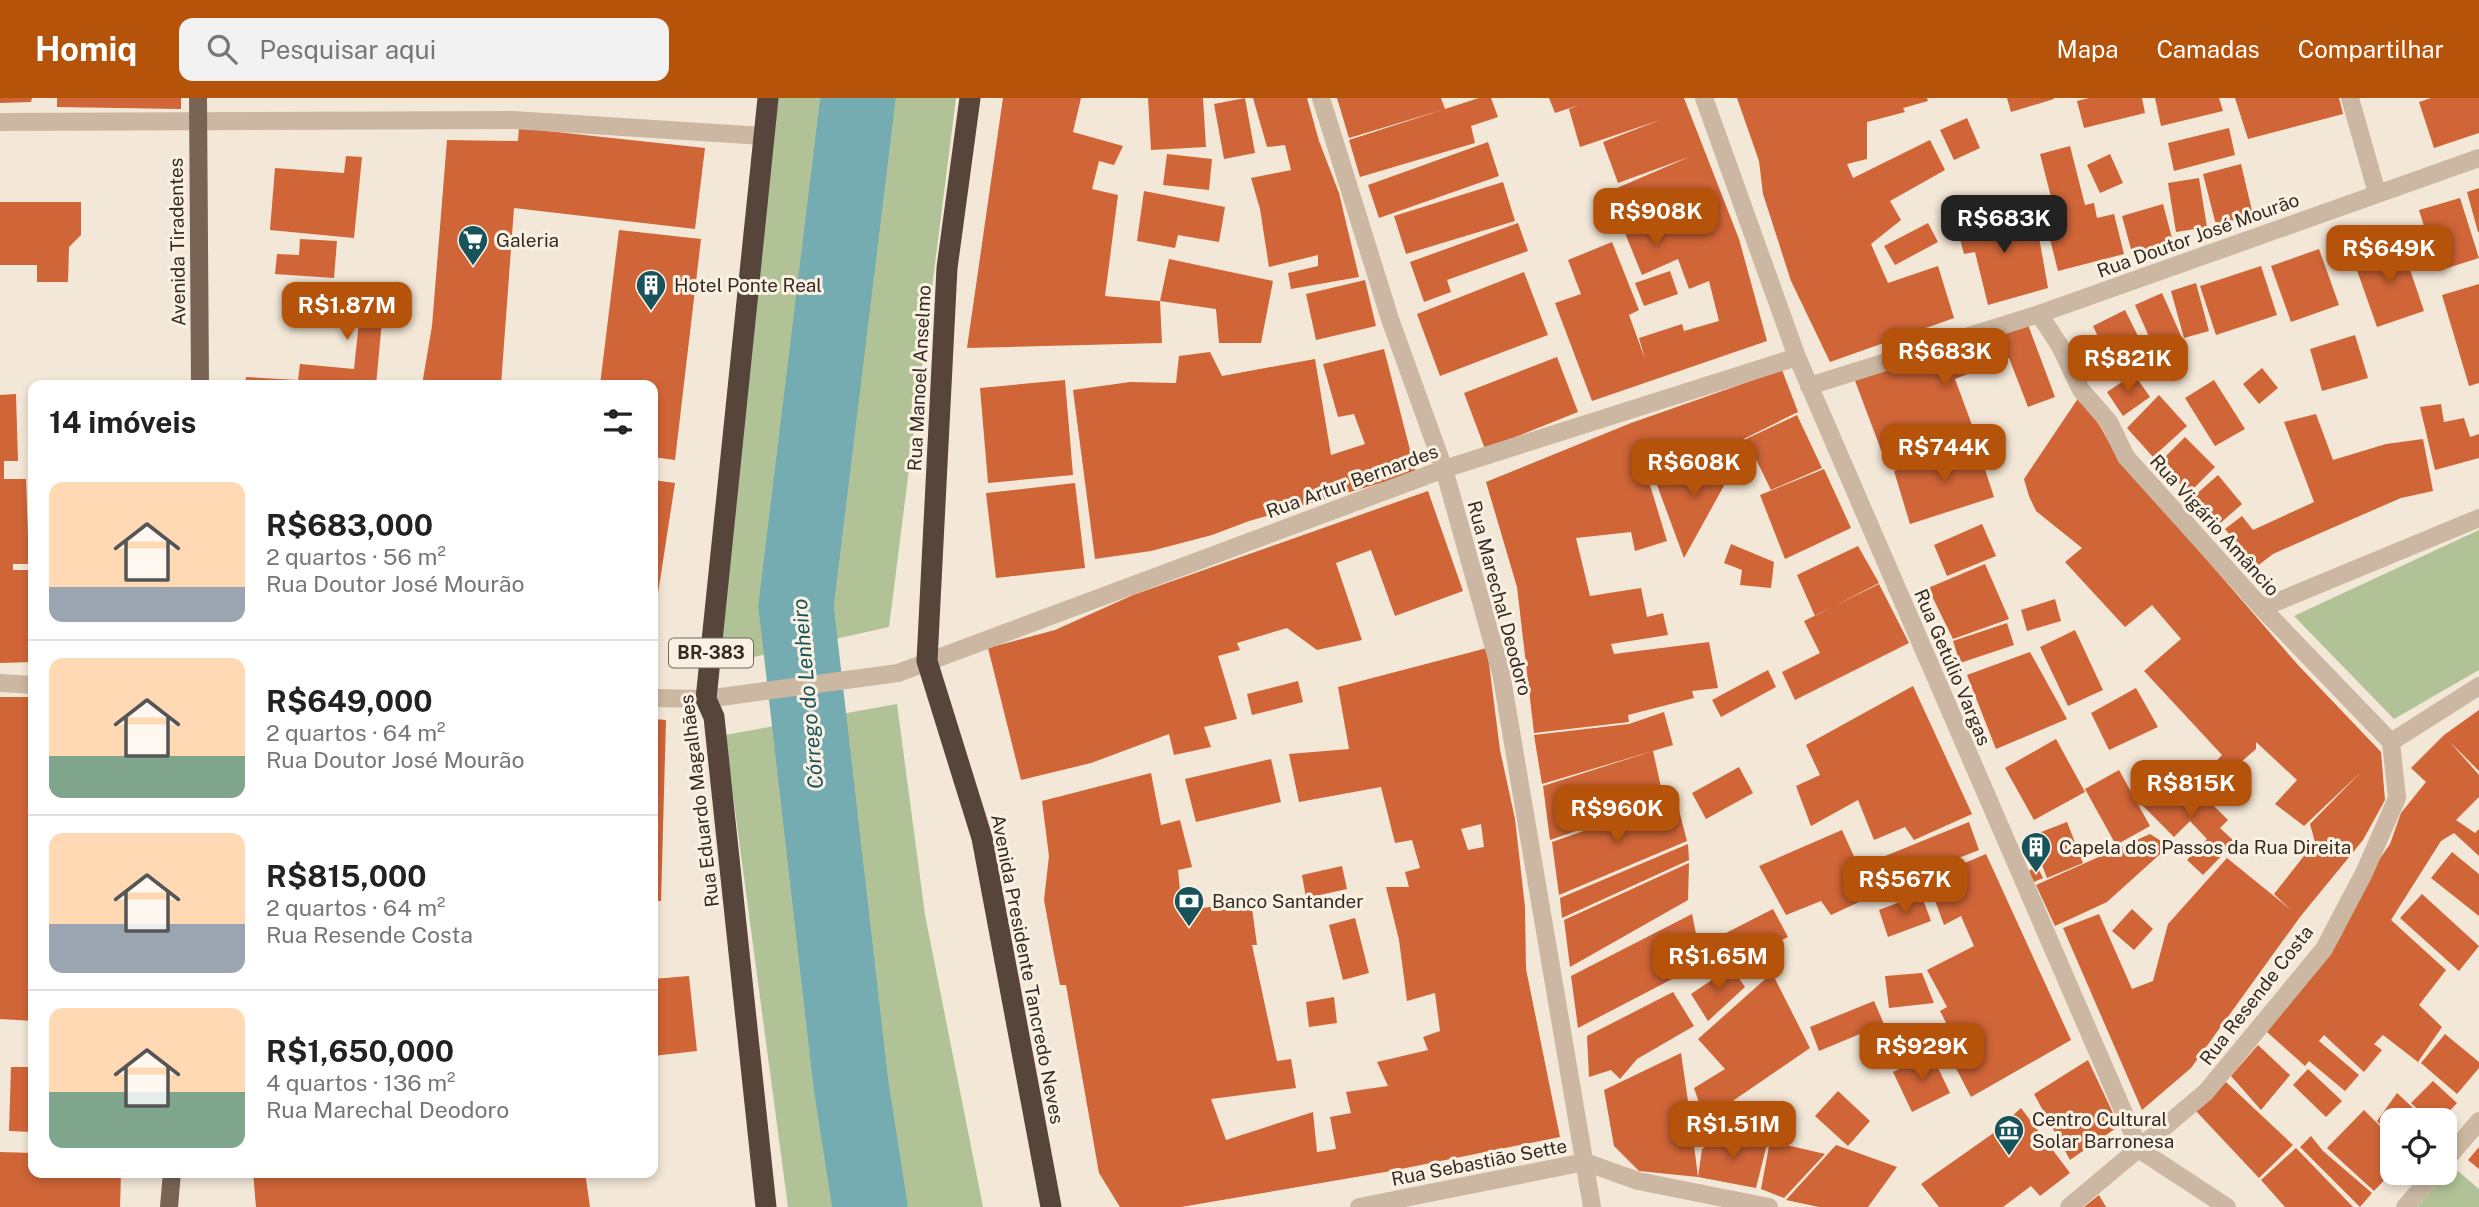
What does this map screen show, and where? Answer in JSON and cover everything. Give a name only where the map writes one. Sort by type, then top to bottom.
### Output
[{"type":"highway","name":"Rua Eduardo Magalhães","points":[[765,1207],[715,730],[706,699],[768,98]]},
{"type":"highway","name":"Rua Manoel Anselmo","points":[[927,661],[947,268],[970,98]]},
{"type":"highway","name":"Avenida Presidente Tancredo Neves","points":[[927,661],[982,838],[1051,1207]]},
{"type":"main road","name":"Avenida Tiradentes","points":[[198,98],[200,380]]},
{"type":"main road","points":[[169,1207],[171,1178]]},
{"type":"street","name":"Rua Marechal Deodoro","points":[[1321,98],[1390,319],[1444,469],[1501,673],[1592,1207]]},
{"type":"street","name":"Rua Getúlio Vargas","points":[[1704,98],[1809,386],[2140,1150]]},
{"type":"street","points":[[2350,98],[2377,193]]},
{"type":"street","points":[[0,122],[513,120],[763,136]]},
{"type":"street","name":"Rua Doutor José Mourão","points":[[1809,386],[2039,314],[2479,158]]},
{"type":"street","name":"Rua Vigário Amâncio","points":[[2039,314],[2060,346],[2081,390],[2109,422],[2126,457],[2262,608],[2391,742]]},
{"type":"street","name":"Rua Artur Bernardes","points":[[658,698],[706,699],[898,673],[1444,469],[1797,357]]},
{"type":"street","points":[[2262,608],[2479,518]]},
{"type":"street","points":[[0,683],[28,685]]},
{"type":"street","points":[[2391,742],[2479,686]]},
{"type":"street","name":"Rua Resende Costa","points":[[2069,1207],[2206,1092],[2324,949],[2364,873],[2397,798],[2391,742]]},
{"type":"street","points":[[2457,1147],[2479,1121]]},
{"type":"street","points":[[2140,1150],[2227,1207]]},
{"type":"street","name":"Rua Sebastião Sette","points":[[1359,1207],[1585,1162],[1638,1181],[1769,1207]]},
{"type":"street","points":[[2405,1207],[2424,1185]]},
{"type":"green space","points":[[769,98],[956,98],[889,627],[731,662],[701,660]]},
{"type":"green space","points":[[2479,530],[2479,670],[2394,719],[2294,616]]},
{"type":"green space","points":[[897,704],[925,915],[983,1207],[788,1207],[725,735]]},
{"type":"green space","points":[[2457,1170],[2479,1189],[2479,1207],[2417,1207],[2436,1185],[2457,1185]]},
{"type":"building","points":[[0,98],[32,98],[31,102],[0,103]]},
{"type":"building","points":[[57,98],[181,98],[181,109],[57,107]]},
{"type":"building","points":[[1003,98],[1081,98],[1073,132],[1123,146],[1114,165],[1099,161],[1092,189],[1118,195],[1105,296],[1160,301],[1162,343],[967,348]]},
{"type":"building","points":[[1148,98],[1203,98],[1206,147],[1151,150]]},
{"type":"building","points":[[1245,98],[1255,153],[1224,159],[1214,104]]},
{"type":"building","points":[[1253,98],[1307,98],[1319,141],[1339,193],[1359,277],[1291,289],[1288,273],[1318,266],[1318,255],[1269,267],[1260,209],[1251,178],[1291,170],[1285,145],[1267,147]]},
{"type":"building","points":[[1337,98],[1441,98],[1445,109],[1349,138]]},
{"type":"building","points":[[1479,98],[1491,98],[1498,117],[1471,126],[1475,143],[1360,177],[1349,140]]},
{"type":"building","points":[[1549,98],[1684,98],[1739,239],[1767,341],[1592,401],[1555,303],[1581,294],[1568,260],[1612,242],[1639,310],[1629,315],[1645,359],[1639,338],[1682,324],[1684,331],[1719,321],[1709,281],[1689,289],[1678,259],[1642,275],[1625,233],[1689,205],[1633,227],[1617,188],[1689,157],[1618,183],[1603,142],[1660,120],[1580,147],[1569,109],[1579,105],[1555,113]]},
{"type":"building","points":[[1737,98],[1927,98],[1928,101],[1903,108],[1905,112],[1867,122],[1867,159],[1847,164],[1853,178],[1930,140],[1945,170],[1890,201],[1901,220],[1871,244],[1888,283],[1938,266],[1954,318],[1830,362],[1791,281],[1763,194],[1759,161]]},
{"type":"building","points":[[2007,98],[2053,98],[2054,99],[2011,112]]},
{"type":"building","points":[[2089,98],[2142,98],[2145,113],[2084,128],[2077,101]]},
{"type":"building","points":[[2155,98],[2219,98],[2223,111],[2161,126]]},
{"type":"building","points":[[2235,98],[2339,98],[2343,114],[2248,139]]},
{"type":"building","points":[[2431,98],[2479,98],[2479,133],[2434,148],[2419,102]]},
{"type":"building","points":[[1967,118],[1980,148],[1954,160],[1940,130]]},
{"type":"building","points":[[519,128],[705,148],[695,229],[514,208],[501,380],[423,380],[432,326],[447,140],[518,141]]},
{"type":"building","points":[[2229,128],[2235,155],[2174,171],[2168,143]]},
{"type":"building","points":[[1488,142],[1499,176],[1379,218],[1368,185]]},
{"type":"building","points":[[2070,146],[2085,205],[2094,203],[2097,218],[2114,214],[2124,254],[2058,271],[2049,235],[2060,232],[2040,154]]},
{"type":"building","points":[[1167,154],[1212,159],[1209,190],[1163,185]]},
{"type":"building","points":[[2110,154],[2123,183],[2100,193],[2087,165]]},
{"type":"building","points":[[346,156],[362,157],[354,238],[270,230],[275,168],[344,173]]},
{"type":"building","points":[[2241,164],[2253,215],[2216,225],[2203,174]]},
{"type":"building","points":[[2199,178],[2207,227],[2176,232],[2168,183]]},
{"type":"building","points":[[1503,182],[1515,221],[1406,254],[1394,216]]},
{"type":"building","points":[[2479,188],[2479,232],[2478,232],[2467,192]]},
{"type":"building","points":[[1144,191],[1225,207],[1219,242],[1178,235],[1175,248],[1137,241]]},
{"type":"building","points":[[2460,198],[2479,258],[2438,271],[2419,210]]},
{"type":"building","points":[[0,202],[81,202],[81,235],[69,247],[68,282],[37,282],[37,265],[0,265]]},
{"type":"building","points":[[2163,204],[2173,242],[2132,253],[2122,216]]},
{"type":"building","points":[[2004,207],[2010,223],[2026,220],[2030,240],[2039,237],[2048,288],[1988,305],[1975,252],[1964,254],[1955,221]]},
{"type":"building","points":[[1518,223],[1528,251],[1447,280],[1451,292],[1424,302],[1410,262]]},
{"type":"building","points":[[1928,223],[1938,242],[1895,265],[1884,246]]},
{"type":"building","name":"Hotel Ponte Real","points":[[619,230],[701,239],[675,460],[658,458],[658,380],[601,380]]},
{"type":"building","points":[[300,239],[337,241],[334,278],[275,274],[277,254],[299,255]]},
{"type":"building","points":[[2401,243],[2424,311],[2377,327],[2353,259]]},
{"type":"building","points":[[2319,249],[2339,305],[2291,322],[2271,266]]},
{"type":"building","points":[[1169,259],[1273,281],[1261,343],[1219,343],[1216,309],[1160,301]]},
{"type":"building","points":[[2261,266],[2277,315],[2216,335],[2200,286]]},
{"type":"building","points":[[1670,271],[1678,294],[1644,306],[1635,283]]},
{"type":"building","points":[[1524,272],[1548,335],[1440,376],[1417,314]]},
{"type":"building","points":[[1365,280],[1376,326],[1316,340],[1306,294]]},
{"type":"building","points":[[2196,283],[2209,331],[2184,338],[2171,291]]},
{"type":"building","points":[[332,284],[385,289],[376,380],[298,380],[300,364],[354,369],[360,312],[330,309]]},
{"type":"building","points":[[2479,284],[2479,383],[2469,386],[2442,295]]},
{"type":"building","points":[[2162,293],[2182,338],[2155,350],[2135,305]]},
{"type":"building","points":[[2125,310],[2147,354],[2114,370],[2093,326]]},
{"type":"building","points":[[2024,314],[2055,397],[2028,407],[2009,358],[1955,379],[1975,433],[1887,466],[1854,378]]},
{"type":"building","points":[[2355,335],[2368,378],[2322,391],[2310,349]]},
{"type":"building","points":[[1384,349],[1416,473],[1249,521],[1212,535],[1151,551],[1095,559],[1073,390],[1130,382],[1176,383],[1179,356],[1210,352],[1222,376],[1315,359],[1331,455],[1365,444],[1354,414],[1338,417],[1323,364]]},
{"type":"building","points":[[1557,357],[1578,412],[1485,449],[1464,393]]},
{"type":"building","points":[[2262,368],[2278,388],[2259,404],[2243,384]]},
{"type":"building","points":[[1782,370],[1798,412],[1650,485],[1667,541],[1635,551],[1631,532],[1576,538],[1590,596],[1641,588],[1647,617],[1663,613],[1668,635],[1611,644],[1614,654],[1709,642],[1718,688],[1692,691],[1694,698],[1628,715],[1629,722],[1534,733],[1517,587],[1486,482],[1631,423]]},
{"type":"building","points":[[2134,374],[2150,397],[2123,416],[2107,392]]},
{"type":"building","points":[[246,377],[298,380],[246,380]]},
{"type":"building","points":[[1065,380],[1073,475],[988,483],[980,388]]},
{"type":"building","points":[[2214,380],[2245,429],[2215,446],[2185,398]]},
{"type":"building","points":[[16,394],[18,461],[4,461],[4,479],[26,479],[28,564],[13,564],[13,570],[28,570],[28,662],[0,663],[0,395]]},
{"type":"building","points":[[2159,395],[2187,426],[2153,457],[2127,428]]},
{"type":"building","points":[[2079,397],[2100,426],[2116,455],[2298,665],[2381,752],[2385,800],[2363,840],[2300,917],[2191,1068],[2142,1110],[2063,928],[2099,914],[2132,989],[2153,981],[2168,924],[2227,858],[2291,910],[2274,894],[2315,842],[2310,824],[2361,772],[2304,826],[2275,804],[2297,780],[2256,742],[2256,749],[2217,783],[2205,773],[2222,755],[2144,671],[2181,639],[2152,605],[2125,627],[2065,562],[2082,548],[2036,511],[2029,496],[2024,479]]},
{"type":"building","points":[[2441,404],[2444,422],[2464,418],[2470,437],[2479,434],[2479,458],[2435,470],[2420,407]]},
{"type":"building","points":[[2316,414],[2333,460],[2386,444],[2423,439],[2433,491],[2401,498],[2273,554],[2256,567],[2225,529],[2242,516],[2253,530],[2314,502],[2284,422]]},
{"type":"building","points":[[1797,415],[1822,468],[1771,490],[1746,439]]},
{"type":"building","points":[[2185,437],[2215,467],[2189,493],[2159,463]]},
{"type":"building","points":[[1977,445],[1994,497],[1910,524],[1894,471]]},
{"type":"building","points":[[1742,453],[1684,558],[1657,485]]},
{"type":"building","points":[[1824,469],[1851,528],[1785,559],[1760,495]]},
{"type":"building","points":[[2218,475],[2242,504],[2216,527],[2192,498]]},
{"type":"building","points":[[658,481],[675,483],[658,594]]},
{"type":"building","points":[[1075,483],[1085,568],[996,578],[986,493]]},
{"type":"building","points":[[1428,491],[1463,591],[1395,616],[1371,550],[1336,563],[1362,640],[1317,650],[1287,628],[1237,643],[1240,650],[1218,656],[1237,719],[1204,727],[1211,747],[1174,755],[1169,734],[1091,763],[1021,780],[988,648],[1055,630],[1133,595]]},
{"type":"building","points":[[1982,524],[1996,556],[1947,576],[1934,545]]},
{"type":"building","points":[[1731,544],[1774,562],[1771,588],[1740,585],[1742,570],[1724,563]]},
{"type":"building","points":[[1858,546],[1879,583],[1815,616],[1797,575]]},
{"type":"building","points":[[1985,564],[2009,619],[1953,639],[1928,588]]},
{"type":"building","points":[[1879,584],[1909,643],[1795,700],[1782,672],[1820,653],[1804,621]]},
{"type":"building","points":[[2055,599],[2061,621],[2027,631],[2021,610]]},
{"type":"building","points":[[2007,623],[2014,645],[1960,663],[1953,641]]},
{"type":"building","points":[[2075,630],[2103,690],[2068,706],[2040,647]]},
{"type":"building","points":[[1487,648],[1500,750],[1515,819],[1525,907],[1526,969],[1560,1137],[1391,1171],[1181,1207],[1120,1207],[1099,1173],[1066,985],[1060,985],[1053,949],[1044,900],[1049,856],[1042,801],[1151,773],[1161,825],[1180,820],[1192,867],[1178,870],[1182,911],[1251,901],[1257,945],[1252,945],[1277,1061],[1291,1059],[1296,1088],[1211,1099],[1226,1140],[1313,1112],[1317,1152],[1336,1149],[1330,1117],[1351,1113],[1346,1092],[1388,1086],[1377,1062],[1428,1050],[1423,1037],[1440,1031],[1435,993],[1407,1001],[1399,940],[1386,887],[1409,887],[1405,872],[1420,868],[1412,840],[1395,843],[1381,787],[1299,802],[1289,754],[1349,749],[1338,687]],"holes":[[[1481,824],[1484,847],[1468,850],[1461,829]]]},
{"type":"building","points":[[2030,652],[2067,719],[1996,749],[1967,675]]},
{"type":"building","points":[[1768,670],[1776,687],[1721,717],[1712,700]]},
{"type":"building","points":[[1298,681],[1303,702],[1252,715],[1247,694]]},
{"type":"building","points":[[1913,686],[1972,814],[1914,840],[1905,827],[1874,840],[1858,800],[1811,826],[1796,786],[1820,775],[1806,745]]},
{"type":"building","points":[[2136,688],[2158,727],[2109,750],[2091,713]]},
{"type":"building","points":[[0,697],[28,697],[28,1021],[0,1019]]},
{"type":"building","points":[[2479,710],[2479,771],[2449,741],[2479,775],[2479,797],[2456,820],[2475,833],[2479,829],[2479,856],[2454,833],[2441,841],[2391,920],[2446,970],[2419,1005],[2442,1027],[2418,1062],[2383,1035],[2374,1044],[2382,1050],[2364,1072],[2324,1035],[2319,1041],[2359,1075],[2345,1091],[2309,1061],[2305,1066],[2267,1032],[2310,975],[2352,899],[2390,844],[2401,813],[2426,782],[2411,768],[2444,735]]},
{"type":"building","points":[[1664,712],[1673,745],[1542,784],[1534,735],[1629,724]]},
{"type":"building","points":[[658,719],[666,720],[661,901],[658,901]]},
{"type":"building","points":[[2056,739],[2085,792],[2034,820],[2005,768]]},
{"type":"building","points":[[1653,751],[1661,787],[1626,802],[1628,813],[1550,840],[1543,786]]},
{"type":"building","points":[[1271,759],[1281,802],[1196,822],[1185,779]]},
{"type":"building","points":[[1739,767],[1753,793],[1706,819],[1692,793]]},
{"type":"building","points":[[2119,770],[2150,826],[2116,845],[2085,789]]},
{"type":"building","points":[[2182,774],[2228,820],[2220,828],[2235,842],[2203,875],[2187,860],[2207,839],[2190,821],[2174,837],[2142,805],[2162,784],[2167,789]]},
{"type":"building","points":[[1676,799],[1687,841],[1559,895],[1552,842]]},
{"type":"building","points":[[1969,822],[1979,850],[1878,890],[1868,863]]},
{"type":"building","points":[[2067,822],[2083,863],[2047,878],[2031,836]]},
{"type":"building","points":[[1842,830],[1872,896],[1831,915],[1821,901],[1786,915],[1759,866]]},
{"type":"building","points":[[2150,834],[2169,846],[2107,902],[2055,926],[2036,885]]},
{"type":"building","points":[[1688,844],[1689,860],[1562,918],[1560,898]]},
{"type":"building","points":[[2452,852],[2479,874],[2479,916],[2431,878]]},
{"type":"building","points":[[1986,854],[2071,1040],[1971,1097],[1948,1053],[1959,1048],[1940,1011],[1947,1007],[1927,970],[1974,946],[1961,916],[1944,925],[1927,879]]},
{"type":"building","points":[[1689,863],[1688,900],[1570,967],[1564,920]]},
{"type":"building","points":[[1342,866],[1347,889],[1306,898],[1302,875]]},
{"type":"building","name":"Capela dos Passos da Rua Direita","points":[[2037,866],[2043,878],[2034,882],[2029,871]]},
{"type":"building","points":[[1921,894],[1931,921],[1888,937],[1879,910]]},
{"type":"building","points":[[2422,894],[2479,946],[2459,971],[2400,918]]},
{"type":"building","points":[[1773,909],[1788,937],[1738,962],[1724,934]]},
{"type":"building","points":[[2132,909],[2153,929],[2134,950],[2112,931]]},
{"type":"building","points":[[1692,914],[1699,948],[1671,960],[1678,976],[1578,1028],[1571,976]]},
{"type":"building","points":[[1355,918],[1369,973],[1343,980],[1329,925]]},
{"type":"building","points":[[1731,967],[1745,987],[1708,1021],[1691,994]]},
{"type":"building","points":[[1772,973],[1810,1048],[1705,1120],[1694,1088],[1725,1069],[1698,1039]]},
{"type":"building","points":[[1922,973],[1934,1003],[1889,1008],[1885,976]]},
{"type":"building","points":[[689,976],[697,1051],[658,1055],[658,979]]},
{"type":"building","points":[[1673,992],[1694,1026],[1637,1059],[1620,1079],[1611,1070],[1589,1077],[1587,1036]]},
{"type":"building","points":[[1334,997],[1337,1023],[1309,1027],[1306,1002]]},
{"type":"building","points":[[1874,1001],[1884,1024],[1819,1051],[1810,1027]]},
{"type":"building","points":[[2445,1034],[2479,1062],[2479,1068],[2457,1094],[2421,1063]]},
{"type":"building","points":[[2258,1045],[2290,1075],[2261,1110],[2231,1076]]},
{"type":"building","points":[[1681,1053],[1698,1177],[1639,1171],[1614,1146],[1604,1090]]},
{"type":"building","points":[[1931,1053],[1950,1093],[1912,1112],[1893,1072]]},
{"type":"building","points":[[2088,1060],[2119,1126],[2070,1160],[2034,1094]]},
{"type":"building","points":[[11,1067],[28,1067],[28,1132],[9,1131]]},
{"type":"building","points":[[2308,1069],[2342,1101],[2326,1117],[2293,1085]]},
{"type":"building","points":[[2433,1081],[2457,1103],[2452,1108],[2416,1108],[2411,1103]]},
{"type":"building","points":[[2226,1082],[2293,1145],[2259,1178],[2196,1111]]},
{"type":"building","points":[[1838,1091],[1870,1121],[1848,1146],[1815,1116]]},
{"type":"building","points":[[2397,1093],[2413,1108],[2386,1108]]},
{"type":"building","name":"Centro Cultural Solar Barronesa","points":[[2021,1108],[2070,1173],[2040,1196],[2031,1186],[2003,1207],[1939,1207],[1921,1184],[1995,1132]]},
{"type":"building","points":[[2364,1110],[2380,1126],[2380,1185],[2374,1191],[2327,1148]]},
{"type":"building","points":[[1725,1135],[1767,1144],[1756,1188],[1698,1177],[1702,1149]]},
{"type":"building","points":[[2311,1136],[2323,1151],[2372,1193],[2360,1207],[2300,1147]]},
{"type":"building","points":[[1770,1141],[1825,1154],[1784,1198],[1761,1189]]},
{"type":"building","points":[[1836,1145],[1897,1167],[1868,1207],[1819,1207],[1786,1200]]},
{"type":"building","points":[[2479,1147],[2479,1169],[2468,1160]]},
{"type":"building","points":[[2296,1148],[2353,1207],[2285,1207],[2261,1180]]},
{"type":"building","points":[[0,1152],[28,1153],[28,1178],[121,1178],[120,1207],[0,1207]]},
{"type":"building","points":[[254,1178],[586,1178],[590,1207],[256,1207]]},
{"type":"building","points":[[2099,1195],[2106,1207],[2084,1207]]},
{"type":"waterway","name":"Córrego do Lenheiro","points":[[858,98],[796,606],[851,1085],[870,1207]]},
{"type":"place","name":"Galeria","points":[[473,267]]},
{"type":"place","name":"Hotel Ponte Real","points":[[651,312]]},
{"type":"place","name":"Capela dos Passos da Rua Direita","points":[[2036,874]]},
{"type":"place","name":"Banco Santander","points":[[1189,928]]},
{"type":"place","name":"Centro Cultural Solar Barronesa","points":[[2009,1157]]}]
